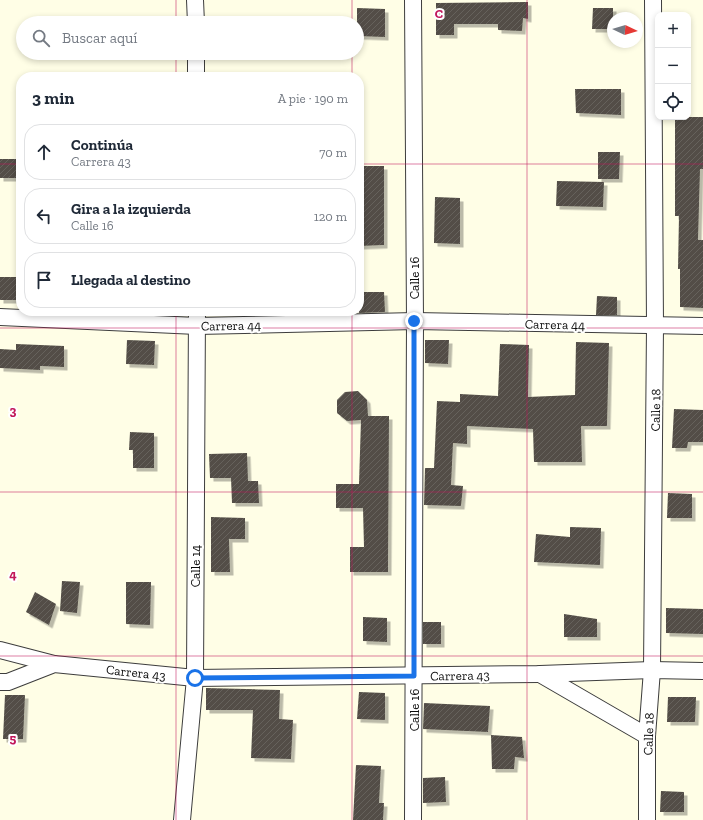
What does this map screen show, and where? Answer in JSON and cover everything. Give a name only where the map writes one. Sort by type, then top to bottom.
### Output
[{"type":"street","points":[[195,0],[196,16]]},
{"type":"street","name":"Calle 16","points":[[413,0],[413,820]]},
{"type":"street","name":"Calle 18","points":[[647,820],[647,736],[652,670],[656,326],[653,0]]},
{"type":"street","points":[[196,60],[196,72]]},
{"type":"street","name":"Carrera 44","points":[[0,318],[197,318],[703,326]]},
{"type":"street","name":"Calle 14","points":[[182,820],[195,678],[197,318]]},
{"type":"street","points":[[0,650],[54,664]]},
{"type":"street","name":"Carrera 43","points":[[0,682],[8,682],[54,664],[195,678],[540,674],[652,670],[703,671]]},
{"type":"street","points":[[540,674],[647,736]]},
{"type":"building","points":[[528,2],[528,19],[523,18],[522,31],[498,30],[498,24],[454,24],[454,35],[436,35],[436,3]]},
{"type":"building","points":[[357,8],[385,9],[385,37],[364,36],[364,16],[357,16]]},
{"type":"building","points":[[593,8],[613,8],[613,12],[607,12],[607,29],[592,29]]},
{"type":"building","points":[[575,89],[621,89],[621,115],[576,113]]},
{"type":"building","points":[[691,117],[703,117],[703,169],[700,169],[698,240],[703,240],[703,308],[680,307],[680,269],[678,269],[679,216],[675,216],[675,120],[691,120]]},
{"type":"building","points":[[598,152],[620,152],[619,179],[598,179]]},
{"type":"building","points":[[0,159],[16,159],[16,178],[0,178]]},
{"type":"building","points":[[364,166],[384,166],[384,245],[364,246]]},
{"type":"building","points":[[557,181],[604,182],[603,207],[556,206]]},
{"type":"building","points":[[435,197],[460,198],[460,244],[434,243]]},
{"type":"building","points":[[0,277],[16,277],[16,300],[0,300]]},
{"type":"building","points":[[364,292],[384,292],[385,312],[364,313]]},
{"type":"building","points":[[597,296],[617,297],[617,315],[596,315]]},
{"type":"building","points":[[127,340],[155,341],[154,365],[126,364]]},
{"type":"building","points":[[425,340],[449,340],[448,364],[425,363]]},
{"type":"building","points":[[576,342],[609,343],[607,426],[581,426],[582,462],[534,462],[533,429],[467,426],[467,444],[453,443],[451,485],[463,486],[461,506],[424,505],[425,468],[434,468],[437,401],[460,402],[460,394],[498,396],[500,344],[529,345],[528,397],[575,395]]},
{"type":"building","points":[[16,344],[64,346],[64,367],[40,366],[40,370],[0,368],[0,349],[16,350]]},
{"type":"building","points":[[358,391],[367,400],[368,416],[389,416],[388,572],[350,572],[350,547],[364,547],[363,508],[336,508],[336,484],[359,484],[361,420],[347,421],[337,413],[337,400],[345,392]]},
{"type":"building","points":[[674,409],[703,410],[703,442],[688,442],[687,448],[672,448]]},
{"type":"building","points":[[130,432],[154,433],[154,468],[133,468],[133,450],[129,450]]},
{"type":"building","points":[[247,453],[248,481],[258,481],[259,503],[232,503],[231,478],[210,478],[209,454]]},
{"type":"building","points":[[668,493],[692,494],[692,518],[667,518]]},
{"type":"building","points":[[211,517],[245,518],[245,539],[229,539],[230,572],[211,572]]},
{"type":"building","points":[[570,527],[601,528],[600,565],[534,562],[536,534],[570,537]]},
{"type":"building","points":[[62,581],[80,582],[77,613],[60,611]]},
{"type":"building","points":[[126,582],[151,582],[150,625],[126,624]]},
{"type":"building","points":[[35,592],[56,604],[49,625],[26,612]]},
{"type":"building","points":[[666,608],[703,609],[703,634],[666,633]]},
{"type":"building","points":[[564,614],[597,619],[597,637],[564,637]]},
{"type":"building","points":[[363,617],[387,618],[387,642],[363,641]]},
{"type":"building","points":[[423,622],[441,622],[441,644],[423,644]]},
{"type":"building","points":[[206,688],[280,690],[279,719],[293,720],[291,759],[251,758],[253,710],[206,710]]},
{"type":"building","points":[[359,692],[385,693],[385,720],[357,719]]},
{"type":"building","points":[[5,695],[25,695],[23,739],[3,739]]},
{"type":"building","points":[[668,697],[696,697],[695,722],[667,722]]},
{"type":"building","points":[[424,703],[490,706],[488,732],[423,729]]},
{"type":"building","points":[[491,735],[522,737],[524,758],[515,757],[514,769],[492,769]]},
{"type":"building","points":[[356,765],[381,766],[379,803],[384,803],[383,820],[353,820]]},
{"type":"building","points":[[445,777],[446,802],[423,803],[423,778]]},
{"type":"building","points":[[661,791],[684,792],[684,812],[660,812]]},
{"type":"route","points":[[195,678],[414,676],[414,321]]}]
